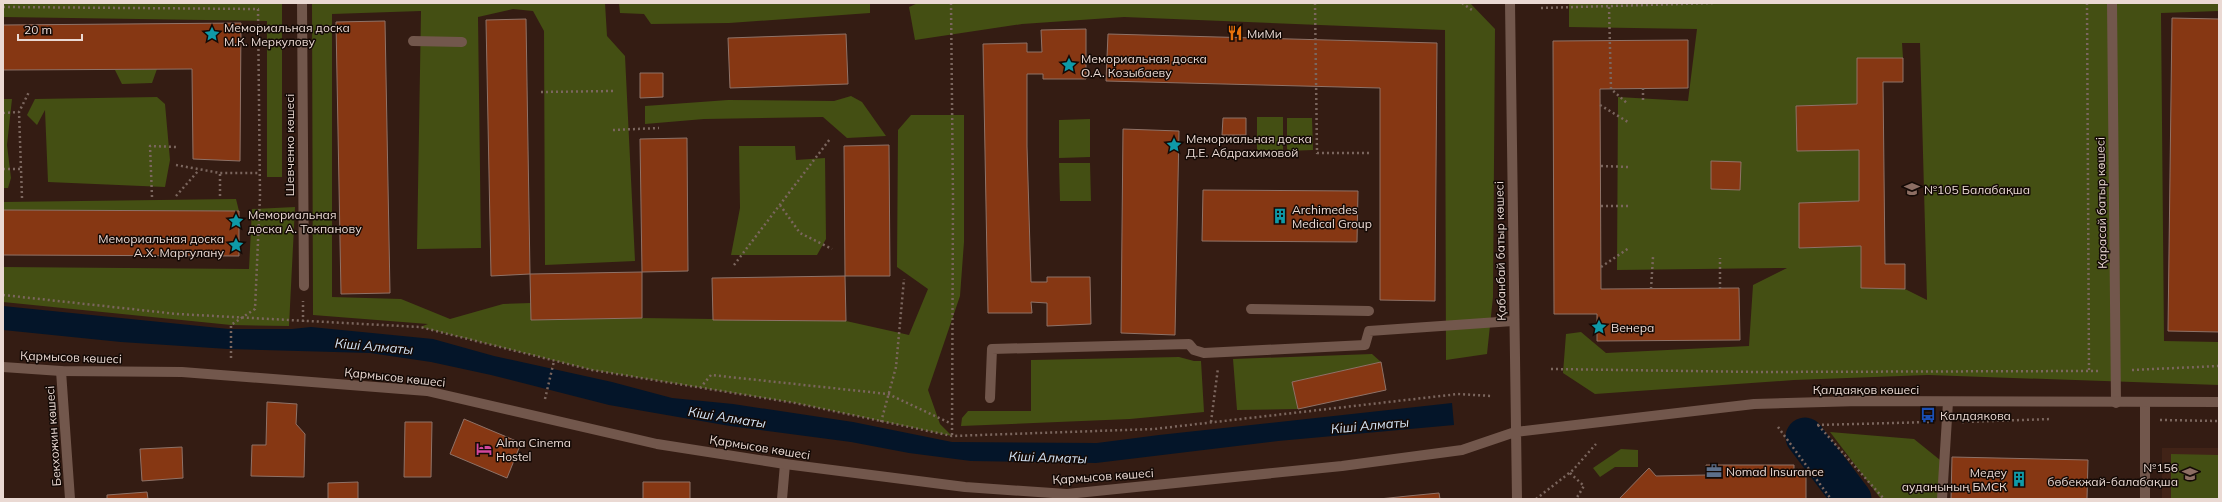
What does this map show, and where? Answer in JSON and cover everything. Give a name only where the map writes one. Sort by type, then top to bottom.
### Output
[{"type":"street","name":"Шевченко көшесі","points":[[302,3],[304,286]]},
{"type":"street","name":"Қабанбай батыр көшесі","points":[[1510,3],[1513,321],[1517,499]]},
{"type":"street","name":"Қарасай батыр көшесі","points":[[2112,3],[2116,403]]},
{"type":"street","points":[[414,41],[462,42]]},
{"type":"street","points":[[1252,309],[1369,311]]},
{"type":"street","points":[[990,398],[992,349],[1189,344],[1194,350],[1204,353],[1220,351],[1365,345],[1369,331],[1513,321]]},
{"type":"street","name":"Қармысов көшесі","points":[[3,367],[61,371],[182,372],[428,391],[657,444],[785,464],[965,487],[1067,494],[1342,466],[1462,450],[1515,432]]},
{"type":"street","name":"Бекхожин көшесі","points":[[61,371],[70,499]]},
{"type":"street","name":"Қалдаяқов көшесі","points":[[1515,432],[1754,404],[1860,401],[2116,403],[2219,402]]},
{"type":"street","points":[[1942,499],[1948,402]]},
{"type":"street","points":[[2145,403],[2145,499]]},
{"type":"street","points":[[782,499],[785,464]]},
{"type":"path","points":[[951,3],[953,199],[952,436]]},
{"type":"path","points":[[1315,3],[1317,153],[1369,153]]},
{"type":"path","points":[[1462,3],[1472,10]]},
{"type":"path","points":[[1541,8],[1716,3]]},
{"type":"path","points":[[2087,3],[2089,371]]},
{"type":"path","points":[[1609,7],[1611,88],[1628,104]]},
{"type":"path","points":[[3,8],[258,9],[260,196],[254,309],[232,325],[231,362]]},
{"type":"path","points":[[1643,88],[1643,103]]},
{"type":"path","points":[[541,92],[613,91]]},
{"type":"path","points":[[22,198],[19,112],[29,92]]},
{"type":"path","points":[[1600,105],[1628,122]]},
{"type":"path","points":[[3,113],[19,112]]},
{"type":"path","points":[[613,130],[659,128]]},
{"type":"path","points":[[734,265],[830,139]]},
{"type":"path","points":[[152,197],[150,146],[176,147]]},
{"type":"path","points":[[176,165],[220,173],[259,173]]},
{"type":"path","points":[[1600,166],[1628,166]]},
{"type":"path","points":[[3,169],[21,169]]},
{"type":"path","points":[[176,196],[199,170]]},
{"type":"path","points":[[220,173],[220,196]]},
{"type":"path","points":[[780,205],[800,233],[832,249]]},
{"type":"path","points":[[1601,206],[1629,206]]},
{"type":"path","points":[[1601,267],[1629,248]]},
{"type":"path","points":[[1651,289],[1653,258]]},
{"type":"path","points":[[1720,258],[1720,289]]},
{"type":"path","points":[[881,422],[896,367],[904,279]]},
{"type":"path","points":[[303,322],[304,286]]},
{"type":"path","points":[[3,295],[170,314],[420,327],[592,370],[794,403],[952,436],[1154,429],[1458,394],[1492,396]]},
{"type":"path","points":[[1211,422],[1220,351]]},
{"type":"path","points":[[545,399],[554,361]]},
{"type":"path","points":[[2133,370],[2219,366]]},
{"type":"path","points":[[1552,369],[1754,372],[2098,371]]},
{"type":"path","points":[[700,388],[711,375],[888,394],[952,424]]},
{"type":"path","points":[[1884,499],[1817,425],[2057,419]]},
{"type":"path","points":[[2145,420],[2219,421]]},
{"type":"path","points":[[1778,427],[1832,499]]},
{"type":"path","points":[[1536,499],[1570,473],[1596,444]]},
{"type":"path","points":[[1570,473],[1584,486],[1576,499]]},
{"type":"shaded area","name":"№156 бөбекжай-балабақша","points":[[2162,448],[2219,448],[2219,499],[2162,499]]},
{"type":"green space","points":[[3,3],[282,3],[282,177],[267,177],[267,21],[3,17]]},
{"type":"green space","points":[[312,3],[605,3],[607,36],[625,56],[635,261],[545,265],[544,31],[533,11],[513,9],[478,17],[481,248],[417,249],[421,11],[332,14],[332,297],[401,299],[450,319],[503,304],[531,303],[531,320],[642,318],[846,321],[909,335],[928,289],[897,267],[898,130],[911,115],[964,115],[964,242],[960,296],[928,390],[940,424],[952,436],[795,403],[592,370],[420,327],[428,324],[313,315]]},
{"type":"green space","points":[[619,3],[870,3],[870,13],[729,23],[651,24],[644,14],[620,13]]},
{"type":"green space","points":[[918,3],[1470,3],[1495,29],[1493,297],[1487,354],[1446,360],[1445,30],[1124,17],[1022,24],[915,40],[909,7]]},
{"type":"green space","points":[[1569,3],[2219,3],[2219,11],[2161,13],[2164,341],[2219,342],[2219,385],[1928,375],[1794,380],[1595,394],[1563,373],[1566,334],[1581,332],[1606,353],[1749,346],[1753,285],[1787,268],[1617,270],[1618,97],[1688,101],[1697,29],[1569,27]],"holes":[[[1902,43],[1920,43],[1927,300],[1905,289],[1861,288],[1861,246],[1799,248],[1799,203],[1859,201],[1859,150],[1797,151],[1796,106],[1857,104],[1857,59],[1903,58]]]},
{"type":"green space","points":[[157,69],[152,83],[122,84],[115,70]]},
{"type":"green space","points":[[851,96],[862,102],[886,136],[847,138],[823,117],[704,119],[645,124],[645,106],[728,100],[834,101]]},
{"type":"green space","points":[[157,97],[165,104],[170,160],[165,187],[48,182],[45,110],[37,125],[27,115],[35,99]]},
{"type":"green space","points":[[3,99],[12,99],[7,145],[11,178],[8,188],[3,188]]},
{"type":"green space","points":[[1257,117],[1283,117],[1283,150],[1257,150]]},
{"type":"green space","points":[[1287,118],[1312,118],[1313,150],[1287,151]]},
{"type":"green space","points":[[1090,119],[1090,157],[1059,158],[1059,120]]},
{"type":"green space","points":[[739,146],[795,146],[796,160],[825,158],[826,239],[817,255],[731,255],[740,208]]},
{"type":"green space","points":[[1059,163],[1090,163],[1091,201],[1060,201]]},
{"type":"green space","points":[[236,199],[239,211],[3,210],[3,202]]},
{"type":"green space","points":[[295,207],[289,326],[231,325],[3,302],[3,267],[249,269],[252,209]]},
{"type":"green space","points":[[1372,354],[1381,362],[1292,382],[1298,409],[1237,410],[1233,359]]},
{"type":"green space","points":[[1179,357],[1194,361],[1201,361],[1204,412],[1130,419],[961,426],[962,418],[968,411],[1031,411],[1031,360]]},
{"type":"green space","points":[[1830,432],[1914,439],[1945,464],[1946,499],[1881,499]]},
{"type":"green space","points":[[1621,449],[1638,450],[1638,467],[1615,467],[1600,477],[1593,468]]},
{"type":"green space","name":"№156 бөбекжай-балабақша","points":[[2171,454],[2219,455],[2219,499],[2171,499]]},
{"type":"water","points":[[3,306],[229,329],[292,329],[311,327],[433,339],[494,356],[612,382],[672,398],[733,404],[853,422],[952,442],[1097,443],[1452,403],[1454,425],[1278,441],[1096,463],[971,461],[909,453],[851,442],[730,426],[609,405],[491,375],[431,362],[370,353],[228,349],[121,342],[3,330]]},
{"type":"building","points":[[2172,18],[2219,19],[2219,332],[2168,331]]},
{"type":"building","points":[[526,19],[530,274],[491,276],[486,20]]},
{"type":"building","points":[[385,21],[390,293],[341,294],[336,22]]},
{"type":"building","points":[[241,23],[240,161],[193,159],[192,69],[3,70],[3,25]]},
{"type":"building","points":[[1086,29],[1086,79],[1043,79],[1043,74],[1027,74],[1027,146],[1031,282],[1047,282],[1047,277],[1090,277],[1091,324],[1047,326],[1047,303],[1031,302],[1032,313],[988,313],[983,44],[1027,43],[1027,52],[1042,52],[1041,30]]},
{"type":"building","points":[[846,34],[848,84],[730,88],[728,38]]},
{"type":"building","points":[[1108,34],[1437,43],[1435,301],[1380,300],[1380,88],[1106,81]]},
{"type":"building","points":[[1688,40],[1688,88],[1600,89],[1601,289],[1739,288],[1740,340],[1597,341],[1597,314],[1554,314],[1553,41]]},
{"type":"building","points":[[1857,58],[1903,58],[1903,82],[1883,82],[1885,264],[1905,264],[1905,289],[1861,288],[1861,246],[1799,248],[1799,203],[1859,201],[1859,150],[1797,151],[1796,106],[1857,104]]},
{"type":"building","points":[[640,73],[663,73],[663,97],[640,98]]},
{"type":"building","points":[[1223,118],[1246,118],[1246,135],[1222,135]]},
{"type":"building","points":[[1123,129],[1179,131],[1175,335],[1121,333]]},
{"type":"building","points":[[687,138],[688,271],[642,272],[640,139]]},
{"type":"building","points":[[889,145],[890,276],[845,276],[844,146]]},
{"type":"building","points":[[1711,161],[1741,162],[1740,190],[1711,189]]},
{"type":"building","name":"Archimedes Medical Group","points":[[1203,190],[1358,191],[1357,242],[1202,241]]},
{"type":"building","points":[[3,210],[239,211],[239,256],[3,255]]},
{"type":"building","points":[[642,272],[642,318],[531,320],[530,274]]},
{"type":"building","points":[[845,276],[846,321],[713,320],[712,278]]},
{"type":"building","points":[[1381,362],[1386,390],[1298,409],[1292,382]]},
{"type":"building","points":[[267,402],[297,404],[296,424],[305,434],[304,477],[251,476],[252,445],[266,445]]},
{"type":"building","points":[[464,419],[521,443],[507,478],[450,454]]},
{"type":"building","points":[[405,422],[432,422],[431,477],[404,477]]},
{"type":"building","points":[[182,447],[183,478],[142,481],[140,449]]},
{"type":"building","name":"Медеу ауданының БМСК","points":[[1952,457],[2088,460],[2087,499],[1951,499]]},
{"type":"building","points":[[1706,465],[1794,465],[1794,472],[1806,472],[1806,499],[1619,499],[1649,468],[1656,476],[1706,475]]},
{"type":"building","points":[[358,482],[358,499],[328,499],[328,483]]},
{"type":"building","points":[[643,482],[690,482],[690,499],[643,499]]},
{"type":"building","points":[[147,492],[148,499],[107,499],[107,495]]},
{"type":"building","points":[[1439,493],[1440,499],[1379,499],[1408,496]]},
{"type":"waterway","name":"Кіші Алматы","points":[[1805,437],[1852,499]]},
{"type":"place","name":"МиМи","points":[[1235,33]]},
{"type":"place","name":"Мемориальная доска М.К. Меркулову","points":[[212,34]]},
{"type":"place","name":"Мемориальная доска О.А. Козыбаеву","points":[[1069,65]]},
{"type":"place","name":"Мемориальная доска Д.Е. Абдрахимовой","points":[[1174,145]]},
{"type":"place","name":"№105 Балабақша","points":[[1912,189]]},
{"type":"place","name":"Archimedes Medical Group","points":[[1280,216]]},
{"type":"place","name":"Мемориальная доска А. Токпанову","points":[[236,221]]},
{"type":"place","name":"Мемориальная доска А.Х. Маргулану","points":[[236,245]]},
{"type":"place","name":"Венера","points":[[1599,327]]},
{"type":"place","name":"Калдаякова","points":[[1928,415]]},
{"type":"place","name":"Alma Cinema Hostel","points":[[484,449]]},
{"type":"place","name":"Nomad Insurance","points":[[1714,471]]},
{"type":"place","name":"№156 бөбекжай-балабақша","points":[[2190,474]]},
{"type":"place","name":"Медеу ауданының БМСК","points":[[2019,479]]}]
